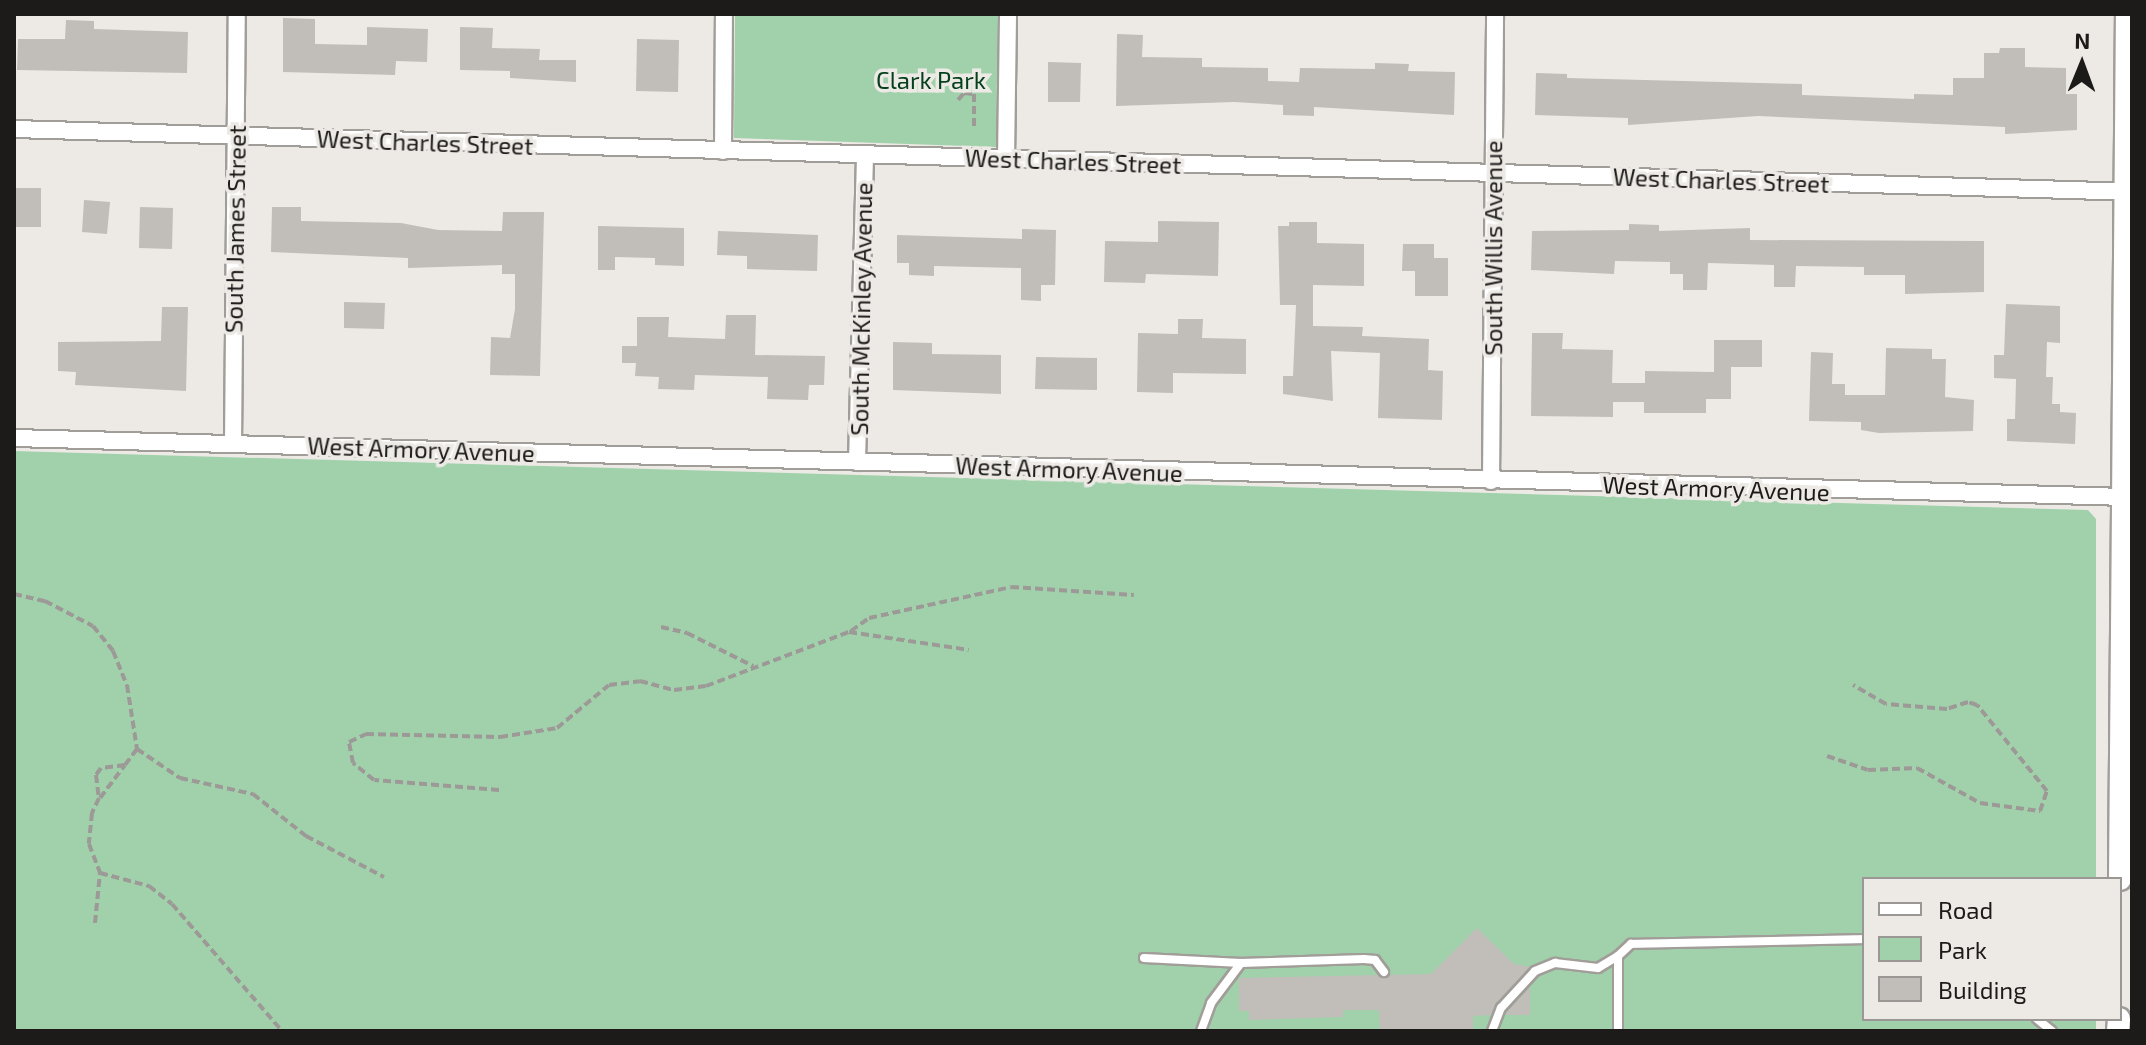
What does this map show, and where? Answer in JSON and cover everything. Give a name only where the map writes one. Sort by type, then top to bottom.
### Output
[{"type":"main road","points":[[2120,877],[2127,649],[2123,497],[2129,192],[2127,14]]},
{"type":"street","name":"South James Street","points":[[233,444],[237,14]]},
{"type":"street","points":[[723,151],[724,14]]},
{"type":"street","points":[[1006,159],[1008,14]]},
{"type":"street","name":"South Willis Avenue","points":[[1491,481],[1495,14]]},
{"type":"street","name":"West Charles Street","points":[[14,129],[2129,192]]},
{"type":"street","name":"South McKinley Avenue","points":[[857,462],[865,155]]},
{"type":"street","name":"West Armory Avenue","points":[[14,438],[2123,497]]},
{"type":"lane","points":[[1492,1031],[1501,1008],[1535,971],[1555,963],[1598,968],[1631,944],[1862,939]]},
{"type":"lane","points":[[1618,956],[1618,1031]]},
{"type":"lane","points":[[1144,958],[1241,963],[1364,959],[1375,960],[1384,972]]},
{"type":"lane","points":[[1201,1031],[1211,1003],[1241,963]]},
{"type":"path","points":[[958,100],[964,93],[974,94],[974,129]]},
{"type":"path","points":[[499,790],[374,780],[353,763],[349,742],[366,734],[500,737],[557,728],[609,685],[640,681],[688,690],[849,632],[869,618],[1011,587],[1134,595]]},
{"type":"path","points":[[14,594],[45,601],[93,626],[113,651],[127,685],[137,749],[99,798]]},
{"type":"path","points":[[661,627],[687,633],[755,667]]},
{"type":"path","points":[[849,632],[969,650]]},
{"type":"path","points":[[1827,756],[1868,770],[1917,768],[1936,774],[1980,803],[2040,811],[2047,791],[1977,705],[1968,702],[1947,709],[1886,704],[1853,685]]},
{"type":"path","points":[[137,749],[180,778],[253,794],[306,836],[384,877]]},
{"type":"path","points":[[95,923],[100,873],[89,844],[99,798],[96,775],[101,768],[125,765]]},
{"type":"path","points":[[100,873],[149,886],[172,904],[282,1031]]},
{"type":"green space","name":"Clark Park","points":[[735,14],[998,14],[996,147],[734,138]]},
{"type":"green space","points":[[14,451],[2088,510],[2096,519],[2096,877],[1862,877],[1862,1021],[2096,1021],[2096,1031],[14,1031]]},
{"type":"building","points":[[283,18],[315,19],[315,44],[367,45],[367,27],[428,29],[427,62],[396,61],[395,75],[283,72]]},
{"type":"building","points":[[66,20],[94,21],[94,29],[188,32],[187,73],[17,70],[18,39],[65,39]]},
{"type":"building","points":[[460,27],[493,28],[492,48],[540,49],[539,60],[576,60],[576,82],[510,78],[510,71],[460,70]]},
{"type":"building","points":[[1117,34],[1143,35],[1142,57],[1202,58],[1202,67],[1268,68],[1268,81],[1299,82],[1300,68],[1375,69],[1375,63],[1409,64],[1408,71],[1455,72],[1454,115],[1314,107],[1314,116],[1283,115],[1283,105],[1234,102],[1116,106]]},
{"type":"building","points":[[637,39],[679,40],[678,92],[636,91]]},
{"type":"building","points":[[2000,48],[2025,48],[2025,67],[2066,68],[2066,94],[2077,94],[2077,130],[2005,134],[2005,127],[1758,116],[1628,125],[1628,118],[1535,115],[1536,73],[1567,74],[1567,78],[1802,84],[1802,95],[1914,99],[1914,94],[1953,95],[1953,78],[1984,78],[1984,53],[1999,53]]},
{"type":"building","points":[[1048,62],[1081,63],[1080,102],[1048,102]]},
{"type":"building","points":[[14,188],[41,188],[41,227],[14,227]]},
{"type":"building","points":[[84,200],[110,202],[107,234],[82,232]]},
{"type":"building","points":[[140,207],[173,208],[172,249],[139,248]]},
{"type":"building","points":[[272,207],[301,207],[301,221],[401,223],[438,230],[502,231],[503,212],[544,212],[540,376],[490,375],[491,337],[510,338],[515,309],[515,274],[502,274],[502,265],[408,268],[408,258],[271,252]]},
{"type":"building","points":[[1158,221],[1219,222],[1218,276],[1146,274],[1145,283],[1104,282],[1105,241],[1158,242]]},
{"type":"building","points":[[1289,222],[1317,222],[1317,243],[1364,244],[1364,286],[1313,285],[1313,326],[1363,327],[1362,336],[1429,339],[1428,370],[1443,371],[1442,420],[1378,418],[1380,353],[1331,351],[1333,401],[1283,394],[1283,376],[1293,376],[1296,305],[1280,305],[1278,226],[1289,226]]},
{"type":"building","points":[[1629,224],[1659,225],[1659,231],[1750,228],[1750,240],[1984,241],[1984,292],[1905,294],[1905,275],[1864,275],[1864,267],[1796,266],[1795,287],[1774,287],[1774,265],[1708,263],[1707,290],[1683,290],[1683,274],[1670,274],[1670,262],[1615,261],[1614,274],[1531,270],[1532,231],[1629,230]]},
{"type":"building","points":[[598,226],[684,228],[684,266],[655,265],[655,258],[615,257],[615,270],[598,270]]},
{"type":"building","points":[[1022,229],[1056,230],[1055,285],[1041,285],[1041,301],[1021,300],[1021,268],[934,266],[934,276],[909,275],[909,263],[897,263],[897,235],[1022,239]]},
{"type":"building","points":[[718,231],[818,235],[817,271],[747,269],[747,256],[717,255]]},
{"type":"building","points":[[1403,244],[1434,244],[1434,258],[1448,258],[1448,296],[1415,296],[1415,271],[1402,271]]},
{"type":"building","points":[[344,302],[385,303],[384,329],[344,328]]},
{"type":"building","points":[[2006,304],[2060,306],[2060,343],[2047,342],[2046,377],[2053,377],[2052,404],[2060,404],[2060,412],[2076,413],[2075,444],[2007,441],[2007,419],[2015,419],[2016,379],[1994,378],[1994,355],[2004,355]]},
{"type":"building","points":[[162,307],[188,307],[186,391],[75,385],[76,372],[58,371],[58,342],[161,341]]},
{"type":"building","points":[[726,315],[756,315],[755,355],[825,356],[824,385],[809,385],[808,400],[767,399],[768,377],[695,375],[694,390],[658,389],[659,377],[635,376],[636,363],[622,363],[622,346],[637,346],[637,317],[669,317],[668,337],[725,339]]},
{"type":"building","points":[[1178,319],[1203,319],[1202,338],[1246,339],[1246,374],[1173,373],[1173,393],[1137,392],[1138,333],[1178,334]]},
{"type":"building","points":[[1532,333],[1563,333],[1562,349],[1613,350],[1612,383],[1645,383],[1645,371],[1714,372],[1714,340],[1762,340],[1762,367],[1731,367],[1731,399],[1706,399],[1706,413],[1644,413],[1644,402],[1613,402],[1613,417],[1531,416]]},
{"type":"building","points":[[893,342],[932,343],[932,354],[1001,355],[1001,394],[893,390]]},
{"type":"building","points":[[1886,348],[1932,349],[1932,359],[1946,359],[1945,397],[1974,400],[1973,431],[1879,433],[1861,430],[1861,422],[1809,421],[1811,352],[1833,353],[1832,384],[1845,384],[1845,395],[1885,395]]},
{"type":"building","points":[[1036,357],[1097,358],[1097,390],[1035,389]]},
{"type":"building","points":[[1477,928],[1514,964],[1530,967],[1491,1015],[1473,1016],[1473,1031],[1380,1031],[1379,1010],[1343,1010],[1343,1017],[1249,1020],[1249,1011],[1239,1011],[1239,978],[1431,974]]},
{"type":"building","points":[[1530,987],[1530,1015],[1506,1015],[1507,1012]]}]
